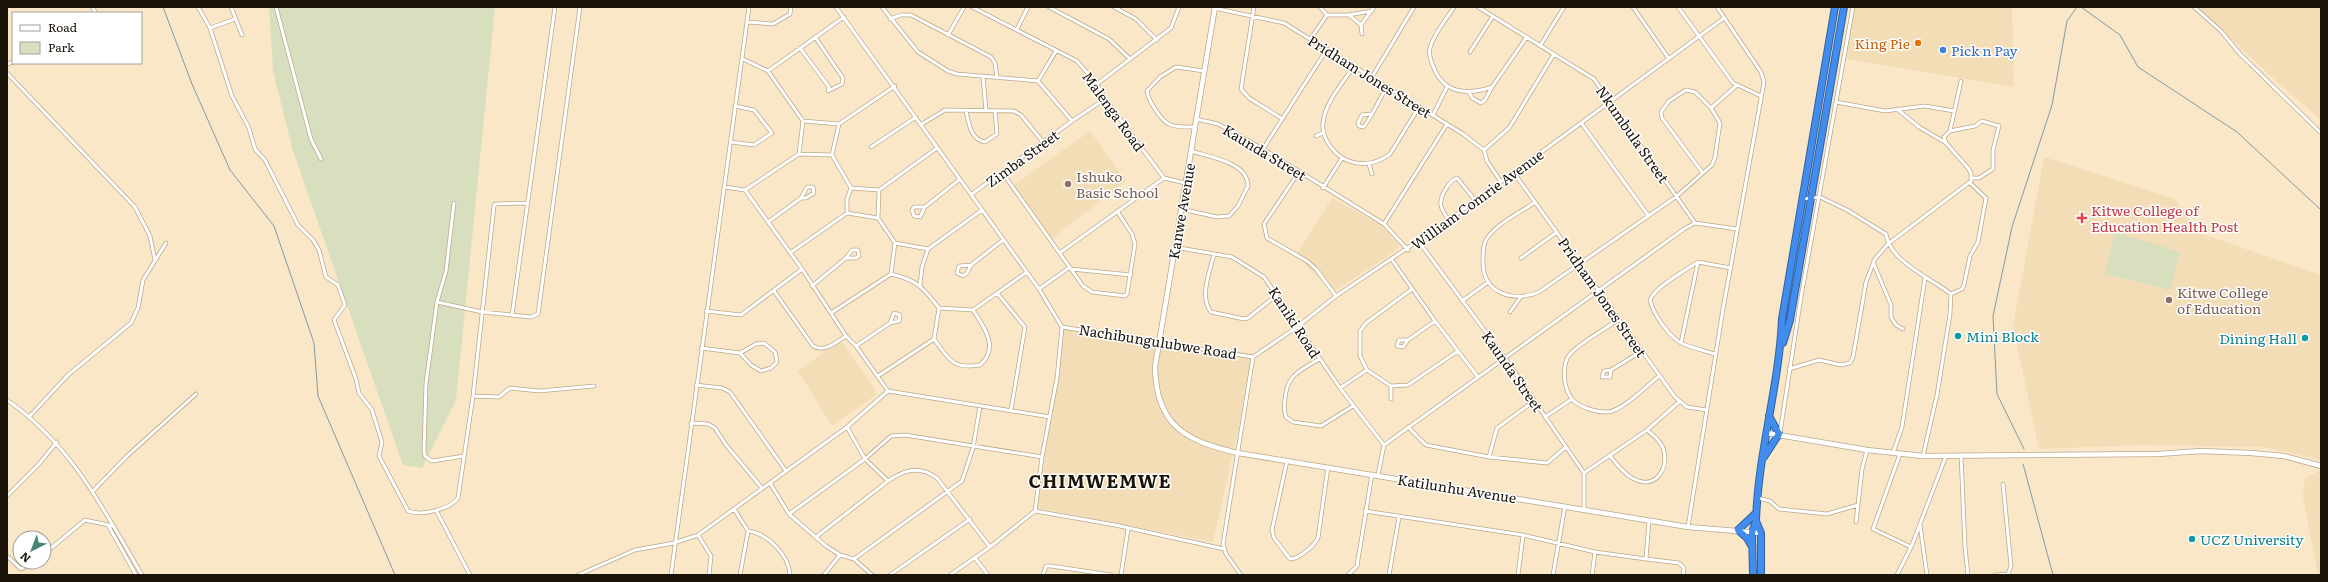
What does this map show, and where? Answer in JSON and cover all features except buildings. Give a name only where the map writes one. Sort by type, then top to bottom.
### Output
[{"type":"highway","points":[[1753,575],[1752,532],[1756,521],[1769,416],[1780,349],[1782,318],[1835,7]]},
{"type":"highway","points":[[1780,349],[1790,320],[1844,7]]},
{"type":"highway","points":[[1764,458],[1779,434],[1769,416]]},
{"type":"highway","points":[[1752,547],[1747,538],[1738,530],[1756,513]]},
{"type":"highway","points":[[1756,521],[1761,532],[1761,575]]},
{"type":"main road","name":"Kanwe Avenue","points":[[1166,413],[1160,398],[1155,375],[1158,342],[1214,8]]},
{"type":"main road","name":"Katilunhu Avenue","points":[[1166,413],[1181,432],[1188,437],[1203,444],[1238,453],[1688,527],[1761,532]]},
{"type":"main road","points":[[1767,433],[1867,450],[1923,456],[2158,454],[2201,452],[2251,453],[2284,456],[2321,466]]},
{"type":"street","points":[[198,7],[210,28],[232,96],[249,128],[255,149],[265,160],[298,225],[313,240],[319,250],[326,277],[340,288],[345,305],[334,320],[356,379],[359,393],[372,410],[382,442],[379,456],[408,511],[412,513],[436,510],[456,501],[458,498],[473,396],[494,204],[528,203]]},
{"type":"street","points":[[231,7],[242,35]]},
{"type":"street","points":[[276,7],[310,140],[321,159]]},
{"type":"street","points":[[512,315],[555,7]]},
{"type":"street","points":[[437,302],[482,312],[531,317],[538,314],[580,7]]},
{"type":"street","points":[[671,575],[674,543],[749,7]]},
{"type":"street","points":[[747,22],[773,24],[790,14],[791,7]]},
{"type":"street","points":[[836,7],[895,86],[937,148],[972,194],[1039,289],[1062,327],[1035,511],[990,547],[950,575]]},
{"type":"street","points":[[882,7],[890,19],[918,52],[948,71],[957,74],[1038,81],[1072,121]]},
{"type":"street","points":[[948,35],[964,7]]},
{"type":"street","name":"Malenga Road","points":[[972,7],[1077,61],[1097,84],[1105,99],[1164,178]]},
{"type":"street","points":[[1017,29],[1028,7]]},
{"type":"street","points":[[1049,7],[1109,39],[1129,58]]},
{"type":"street","points":[[1114,7],[1136,19],[1157,40]]},
{"type":"street","points":[[1097,84],[1129,58],[1157,40],[1174,25],[1179,7]]},
{"type":"street","points":[[1254,7],[1241,89],[1249,98],[1282,118]]},
{"type":"street","points":[[1320,7],[1327,15],[1348,15],[1372,11]]},
{"type":"street","points":[[1362,34],[1361,25],[1374,7]]},
{"type":"street","points":[[1372,77],[1414,7]]},
{"type":"street","points":[[1454,7],[1433,42],[1429,54],[1437,76],[1447,87],[1469,92],[1492,87]]},
{"type":"street","name":"Nkumbula Street","points":[[1478,7],[1526,38],[1590,76],[1610,101],[1695,223]]},
{"type":"street","points":[[1540,46],[1564,7]]},
{"type":"street","points":[[1633,7],[1669,59]]},
{"type":"street","points":[[1678,7],[1698,37],[1736,86],[1760,96]]},
{"type":"street","points":[[1688,527],[1715,354],[1760,96],[1764,82],[1761,72],[1717,7]]},
{"type":"street","points":[[1779,434],[1789,368],[1853,7]]},
{"type":"street","points":[[2194,7],[2221,30],[2240,54],[2321,133]]},
{"type":"street","name":"Pridham Jones Street","points":[[1214,8],[1277,20],[1311,38],[1447,124],[1484,150]]},
{"type":"street","points":[[890,19],[901,15],[911,15],[991,57],[995,63],[997,78]]},
{"type":"street","points":[[1311,38],[1327,15]]},
{"type":"street","points":[[1348,15],[1361,25]]},
{"type":"street","points":[[1470,52],[1493,16]]},
{"type":"street","points":[[768,71],[844,17]]},
{"type":"street","name":"William Comrie Avenue","points":[[1254,357],[1297,327],[1336,296],[1408,250],[1475,200],[1582,124],[1610,101],[1724,18]]},
{"type":"street","points":[[210,28],[235,19]]},
{"type":"street","points":[[800,48],[829,87],[828,91],[842,84],[843,78],[815,37]]},
{"type":"street","points":[[1469,92],[1472,98],[1481,103],[1485,100],[1492,87],[1526,38]]},
{"type":"street","points":[[1263,149],[1327,49]]},
{"type":"street","points":[[1038,81],[1056,51]]},
{"type":"street","points":[[1501,182],[1487,161],[1484,150],[1509,128],[1554,54]]},
{"type":"street","points":[[742,59],[768,71],[803,121],[799,154]]},
{"type":"street","points":[[1354,66],[1328,107],[1323,124],[1323,133],[1331,147],[1342,158],[1360,164],[1369,164],[1383,159],[1390,154],[1419,107]]},
{"type":"street","points":[[1195,127],[1178,127],[1165,122],[1152,105],[1147,91],[1160,78],[1176,67],[1204,71]]},
{"type":"street","points":[[7,73],[135,207],[150,236],[155,260]]},
{"type":"street","points":[[983,76],[986,111]]},
{"type":"street","points":[[1950,131],[1961,81]]},
{"type":"street","points":[[803,121],[839,124],[895,86]]},
{"type":"street","points":[[1371,114],[1362,115],[1358,123],[1359,126],[1366,125],[1387,86]]},
{"type":"street","points":[[1711,108],[1736,86]]},
{"type":"street","points":[[1433,115],[1447,87]]},
{"type":"street","points":[[1535,202],[1492,233],[1485,242],[1483,266],[1487,283],[1496,290],[1520,298],[1540,292],[1579,263],[1676,196],[1714,161],[1720,127],[1718,119],[1711,108],[1695,92],[1686,90],[1669,101],[1661,112],[1662,118],[1702,172]]},
{"type":"street","name":"Zimba Street","points":[[972,194],[1072,121],[1105,99]]},
{"type":"street","points":[[1836,102],[1884,111],[1925,106],[1954,111]]},
{"type":"street","points":[[731,142],[754,145],[772,132],[754,110],[735,106]]},
{"type":"street","points":[[1789,368],[1819,360],[1841,365],[1850,363],[1853,357],[1866,282],[1873,262],[1888,244],[1970,183],[1972,178],[1968,168],[1946,143],[1919,127],[1897,109]]},
{"type":"street","points":[[922,124],[945,110],[1017,113],[1043,142]]},
{"type":"street","points":[[966,110],[972,134],[978,140],[984,142],[997,134],[995,111]]},
{"type":"street","points":[[871,147],[916,117]]},
{"type":"street","name":"Kaunda Street","points":[[1196,119],[1218,124],[1263,149],[1323,188],[1384,224],[1408,250]]},
{"type":"street","points":[[1946,143],[1944,137],[1950,131],[1975,126],[1982,121],[1999,126],[1993,150],[1993,169],[1979,178],[1972,178]]},
{"type":"street","points":[[839,124],[832,155],[851,188],[847,199],[847,214]]},
{"type":"street","points":[[1384,224],[1447,124]]},
{"type":"street","points":[[1582,124],[1648,215]]},
{"type":"street","points":[[1316,136],[1323,133]]},
{"type":"street","points":[[851,188],[879,190],[937,148]]},
{"type":"street","points":[[1181,209],[1217,217],[1229,216],[1238,206],[1248,186],[1245,174],[1240,170],[1230,164],[1191,151]]},
{"type":"street","points":[[724,187],[746,190],[799,154],[832,155]]},
{"type":"street","points":[[1323,188],[1342,158]]},
{"type":"street","points":[[1369,164],[1372,174]]},
{"type":"street","points":[[1002,172],[1087,290],[1124,296],[1127,294],[1131,275],[1134,238],[1117,211]]},
{"type":"street","points":[[1299,172],[1264,224],[1265,233],[1267,238],[1296,254],[1316,269],[1336,296]]},
{"type":"street","name":"Pridham Jones Street","points":[[1514,173],[1679,402]]},
{"type":"street","points":[[1061,252],[1164,178],[1185,183]]},
{"type":"street","points":[[1449,220],[1441,207],[1441,201],[1453,180],[1457,178],[1475,200]]},
{"type":"street","points":[[925,207],[914,207],[912,210],[914,216],[920,217],[925,207],[960,179]]},
{"type":"street","points":[[1951,294],[1962,289],[1964,285],[1970,256],[1978,242],[1986,198],[1970,183]]},
{"type":"street","points":[[768,222],[801,198],[807,187],[813,187],[814,193],[806,198],[801,198]]},
{"type":"street","points":[[746,190],[802,269],[846,336],[856,346],[888,391],[1050,417]]},
{"type":"street","points":[[832,314],[891,274],[895,243],[878,218],[879,190]]},
{"type":"street","points":[[1802,199],[1820,197],[1847,210],[1886,234],[1888,244],[1903,260],[1925,278],[1951,294]]},
{"type":"street","points":[[454,203],[446,271],[437,302],[426,383],[424,451],[428,459],[432,461],[464,456]]},
{"type":"street","points":[[920,284],[922,268],[928,249],[982,210]]},
{"type":"street","points":[[790,253],[847,214],[878,218]]},
{"type":"street","points":[[1378,475],[1384,444],[1695,223],[1737,229]]},
{"type":"street","points":[[1521,258],[1557,232]]},
{"type":"street","points":[[971,265],[959,266],[957,273],[963,276],[965,275],[971,265],[1003,240]]},
{"type":"street","name":"Kaunda Street","points":[[1419,242],[1505,358],[1584,473]]},
{"type":"street","points":[[29,417],[68,375],[131,323],[138,308],[143,280],[166,243]]},
{"type":"street","points":[[895,243],[928,249]]},
{"type":"street","name":"Kaniki Road","points":[[1174,247],[1232,257],[1247,264],[1264,277],[1278,294],[1297,327],[1340,388],[1384,444]]},
{"type":"street","points":[[1214,254],[1205,294],[1206,304],[1211,312],[1244,319],[1248,318],[1278,294]]},
{"type":"street","points":[[812,286],[846,258]]},
{"type":"street","points":[[1392,260],[1435,321],[1478,377]]},
{"type":"street","points":[[1715,354],[1681,343],[1672,335],[1654,311],[1650,300],[1651,296],[1671,280],[1698,262],[1730,268]]},
{"type":"street","points":[[1681,343],[1698,262]]},
{"type":"street","points":[[1873,262],[1891,305],[1891,316],[1896,325],[1903,329]]},
{"type":"street","points":[[1039,289],[1070,268],[1131,275]]},
{"type":"street","points":[[706,311],[741,315],[802,269]]},
{"type":"street","points":[[939,308],[973,310],[1027,272]]},
{"type":"street","points":[[891,274],[920,284],[939,308],[934,339],[951,363],[980,365],[987,356],[990,339],[973,310]]},
{"type":"street","points":[[1893,453],[1902,427],[1925,278]]},
{"type":"street","points":[[1462,301],[1487,283]]},
{"type":"street","points":[[1412,289],[1366,323],[1360,331],[1360,356],[1367,370],[1391,386],[1402,386],[1415,382],[1458,351]]},
{"type":"street","points":[[774,291],[813,346],[821,349],[826,348],[846,336]]},
{"type":"street","points":[[997,293],[1025,327],[1011,410]]},
{"type":"street","points":[[1923,456],[1937,395],[1950,314],[1951,294]]},
{"type":"street","points":[[1510,312],[1520,298]]},
{"type":"street","points":[[1619,319],[1571,354],[1564,367],[1566,381],[1572,399],[1588,409],[1607,413],[1627,403],[1659,376]]},
{"type":"street","points":[[1408,340],[1435,321]]},
{"type":"street","points":[[856,346],[890,323]]},
{"type":"street","name":"Nachibungulubwe Road","points":[[1062,327],[1117,334],[1254,357]]},
{"type":"street","points":[[878,376],[934,339]]},
{"type":"street","points":[[701,348],[740,353],[756,344],[764,343],[772,348],[778,358],[777,362],[771,368],[761,371],[751,365],[740,353]]},
{"type":"street","points":[[1611,370],[1642,351]]},
{"type":"street","points":[[1241,575],[1224,549],[1224,532],[1254,357]]},
{"type":"street","points":[[1319,358],[1292,376],[1286,386],[1284,409],[1286,417],[1293,422],[1321,426],[1353,406]]},
{"type":"street","points":[[1340,388],[1367,370]]},
{"type":"street","points":[[696,385],[722,388],[730,392],[786,470]]},
{"type":"street","points":[[473,396],[499,397],[510,388],[539,391],[594,386]]},
{"type":"street","points":[[1391,386],[1391,398]]},
{"type":"street","points":[[578,575],[635,550],[674,543],[698,535],[847,427],[888,391]]},
{"type":"street","points":[[93,491],[128,456],[196,394]]},
{"type":"street","points":[[1545,417],[1572,399]]},
{"type":"street","points":[[7,400],[57,442],[93,491],[142,575]]},
{"type":"street","points":[[1489,457],[1497,428],[1534,401]]},
{"type":"street","points":[[1584,509],[1584,473],[1647,430],[1679,402],[1687,407],[1707,410]]},
{"type":"street","points":[[854,559],[965,477],[973,448],[980,406]]},
{"type":"street","points":[[691,423],[708,424],[715,428],[726,445],[762,488]]},
{"type":"street","points":[[847,427],[865,458],[888,481]]},
{"type":"street","points":[[1408,427],[1426,445],[1489,457],[1546,463],[1566,447]]},
{"type":"street","points":[[1610,456],[1633,479],[1650,483],[1655,481],[1661,475],[1664,451],[1659,441],[1647,430]]},
{"type":"street","points":[[789,514],[865,458],[888,438],[895,435],[941,441],[973,448],[1042,457]]},
{"type":"street","points":[[7,496],[39,464],[57,442]]},
{"type":"street","points":[[1856,522],[1862,469],[1867,450]]},
{"type":"street","points":[[1900,454],[1873,529],[1911,547]]},
{"type":"street","points":[[1961,455],[1965,546],[1968,575]]},
{"type":"street","points":[[1897,575],[1911,547],[1946,456]]},
{"type":"street","points":[[1287,461],[1272,530],[1274,538],[1290,559],[1294,559],[1314,545],[1318,538],[1328,467]]},
{"type":"street","points":[[816,537],[888,481],[905,471],[927,473],[937,478],[990,547]]},
{"type":"street","points":[[1348,575],[1356,566],[1372,474]]},
{"type":"street","points":[[770,483],[789,514],[840,555],[854,559],[870,574]]},
{"type":"street","points":[[1994,575],[2008,574],[2011,566],[2003,484]]},
{"type":"street","points":[[1758,498],[1770,501],[1779,509],[1827,514],[1858,505]]},
{"type":"street","points":[[1553,575],[1565,506]]},
{"type":"street","points":[[734,509],[748,531],[765,536],[788,562],[790,575]]},
{"type":"street","points":[[436,510],[470,575]]},
{"type":"street","points":[[1035,511],[1115,525],[1224,549]]},
{"type":"street","points":[[1366,511],[1523,535],[1595,552],[1679,563],[1684,568],[1683,575]]},
{"type":"street","points":[[1389,575],[1399,517]]},
{"type":"street","points":[[52,547],[85,520],[113,526]]},
{"type":"street","points":[[890,575],[970,520]]},
{"type":"street","points":[[1646,558],[1649,520]]},
{"type":"street","points":[[1920,524],[1927,575]]},
{"type":"street","points":[[108,525],[136,575]]},
{"type":"street","points":[[1121,575],[1128,529]]},
{"type":"street","points":[[740,575],[748,531]]},
{"type":"street","points":[[698,535],[711,556],[709,575]]},
{"type":"street","points":[[1518,575],[1523,535]]},
{"type":"street","points":[[1592,575],[1595,552]]},
{"type":"street","points":[[824,575],[840,555]]},
{"type":"street","points":[[975,558],[988,575]]},
{"type":"street","points":[[1043,575],[1046,566],[1111,575]]},
{"type":"shaded area","points":[[1855,7],[2012,7],[2014,87],[1846,59]]},
{"type":"shaded area","points":[[2198,7],[2321,7],[2321,120],[2274,79]]},
{"type":"shaded area","name":"Ishuko Basic School","points":[[1090,131],[1126,181],[1049,241],[1010,188]]},
{"type":"shaded area","name":"Kitwe College of Education","points":[[2044,157],[2175,199],[2200,233],[2321,275],[2321,460],[2264,447],[2143,445],[2039,449],[2013,326]]},
{"type":"shaded area","points":[[1332,198],[1381,225],[1400,246],[1387,257],[1333,292],[1296,255]]},
{"type":"shaded area","points":[[1064,328],[1255,354],[1213,542],[1037,508]]},
{"type":"shaded area","points":[[841,340],[874,388],[876,395],[832,426],[798,371]]},
{"type":"shaded area","points":[[2321,470],[2321,575],[2318,575],[2303,497],[2305,478]]},
{"type":"green space","points":[[269,7],[495,7],[456,400],[422,468],[403,465],[293,151],[273,71]]},
{"type":"green space","points":[[2115,232],[2180,252],[2170,290],[2105,274]]},
{"type":"waterway","points":[[163,7],[192,84],[230,170],[274,226],[314,343],[318,396],[395,575]]},
{"type":"waterway","points":[[2024,449],[1997,394],[1993,316],[2012,227],[2052,105],[2067,21],[2077,7]]},
{"type":"waterway","points":[[2081,7],[2120,35],[2138,67],[2237,132],[2321,210]]},
{"type":"waterway","points":[[2023,464],[2053,575]]},
{"type":"place","name":"King Pie","points":[[1918,43]]},
{"type":"place","name":"Pick n Pay","points":[[1943,50]]},
{"type":"place","name":"Ishuko Basic School","points":[[1068,184]]},
{"type":"place","name":"Kitwe College of Education Health Post","points":[[2082,218]]},
{"type":"place","name":"Kitwe College of Education","points":[[2169,300]]},
{"type":"place","name":"Mini Block","points":[[1958,336]]},
{"type":"place","name":"Dining Hall","points":[[2305,338]]},
{"type":"place","name":"UCZ University","points":[[2192,539]]},
{"type":"district","name":"CHIMWEMWE","points":[[1100,480]]}]
